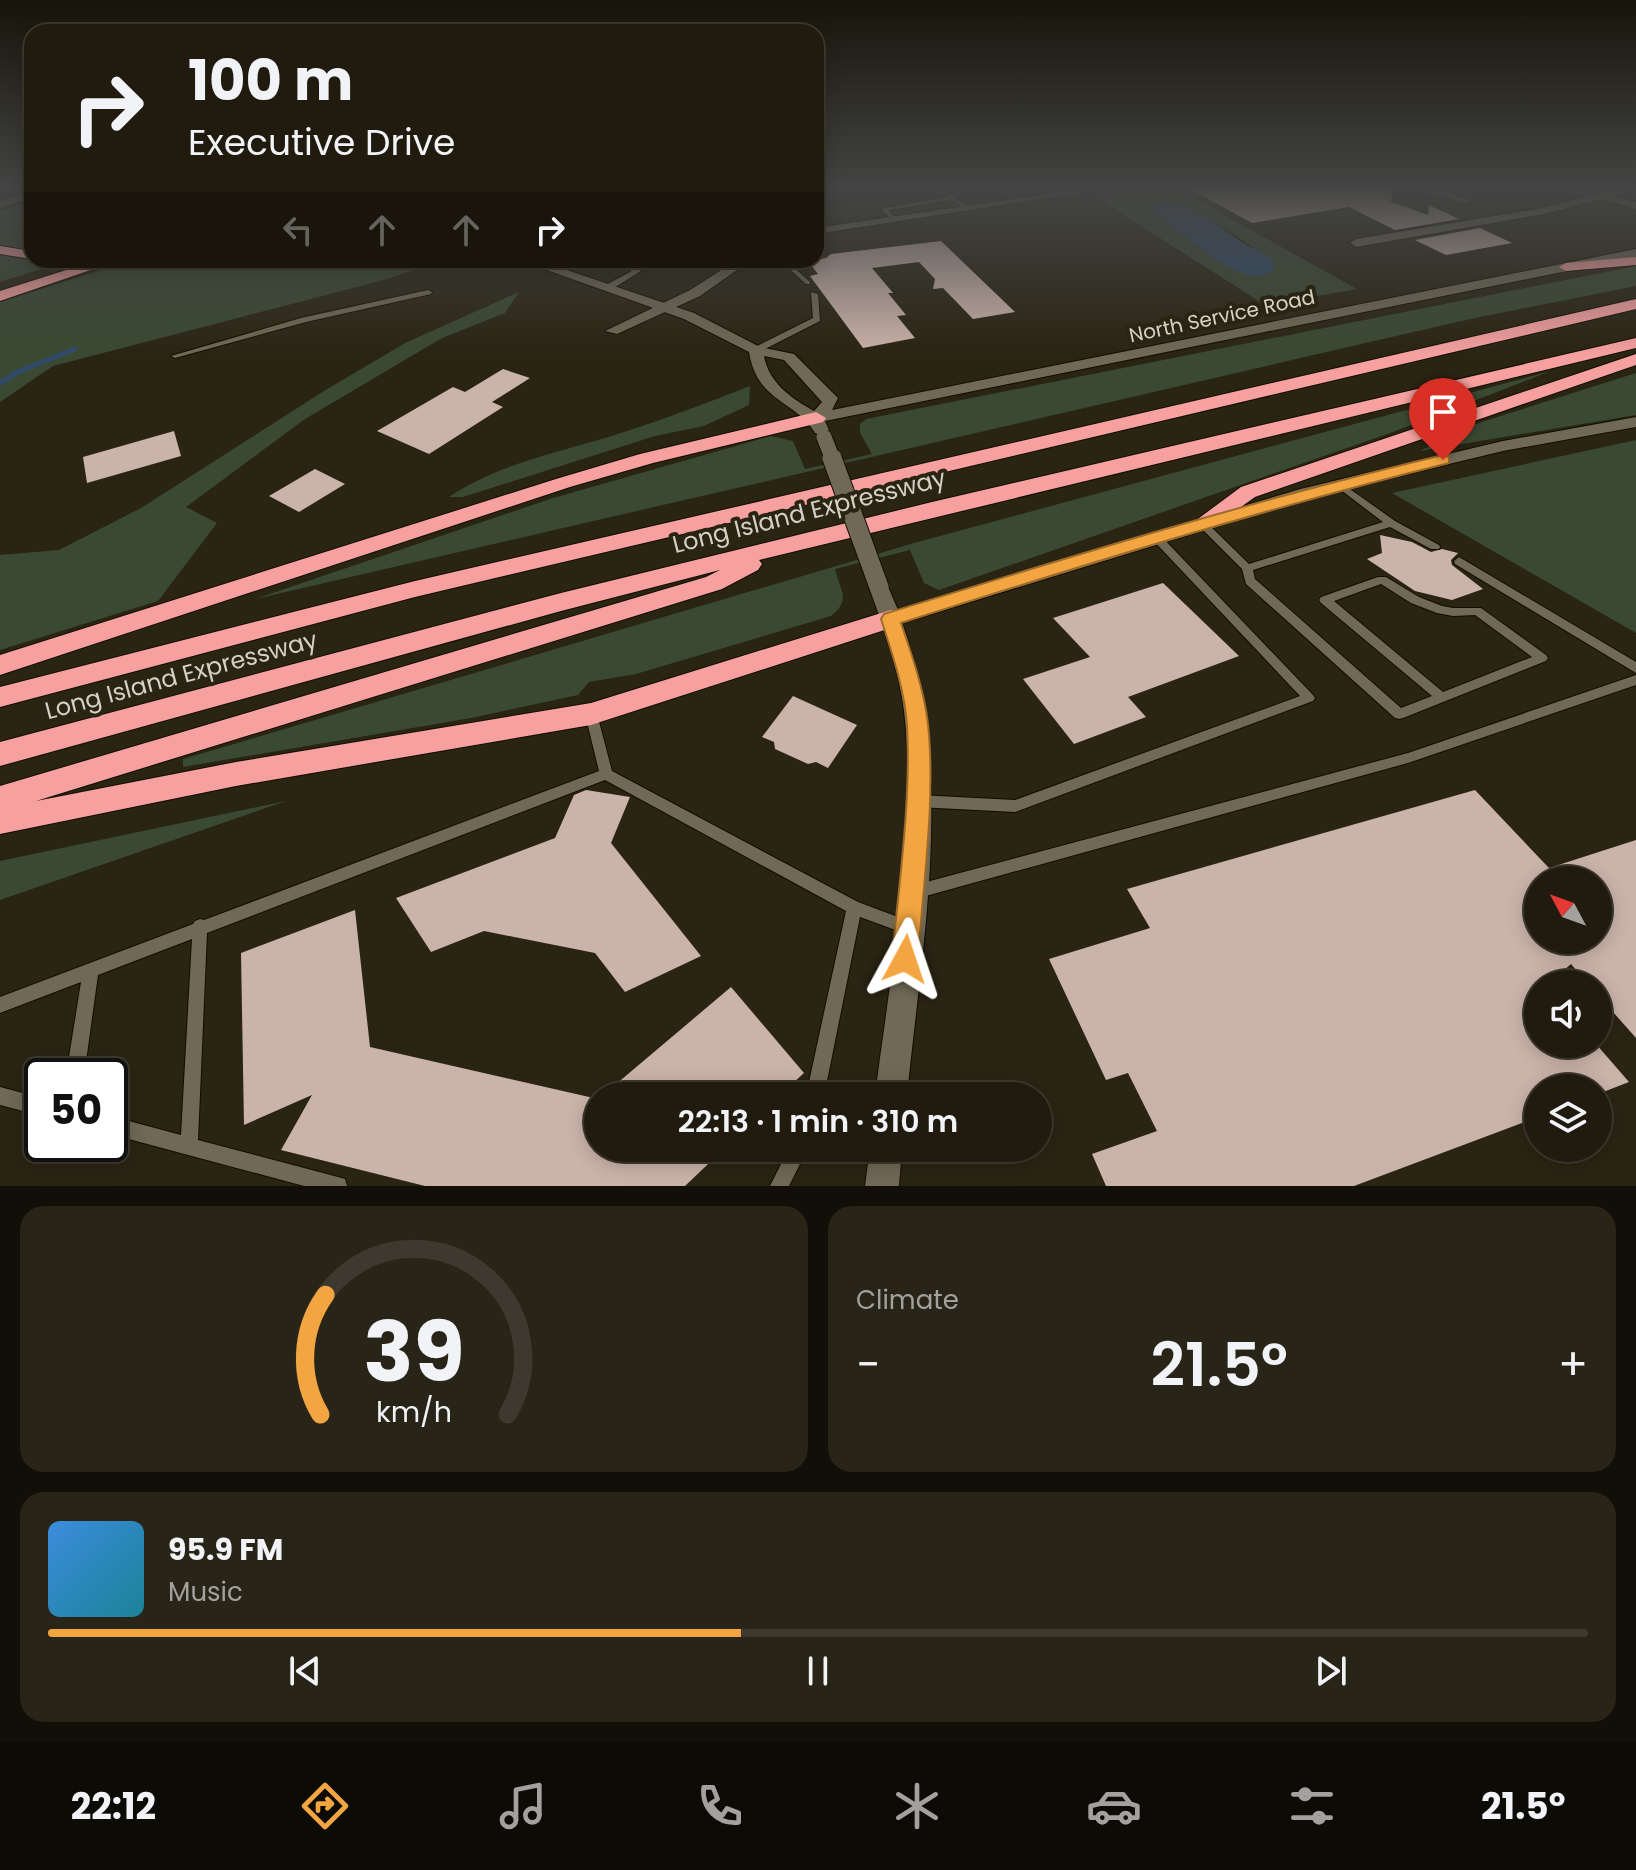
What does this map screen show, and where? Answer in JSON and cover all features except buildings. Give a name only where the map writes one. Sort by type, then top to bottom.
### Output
[{"type":"highway","points":[[0,250],[24,254]]},
{"type":"highway","points":[[1566,267],[1636,261]]},
{"type":"highway","points":[[0,286],[58,268]]},
{"type":"highway","points":[[0,296],[88,268]]},
{"type":"highway","name":"Long Island Expressway","points":[[0,697],[430,585],[1636,304]]},
{"type":"highway","name":"Long Island Expressway","points":[[0,754],[533,609],[932,509],[1636,343]]},
{"type":"highway","points":[[1202,524],[1248,492],[1636,359]]},
{"type":"highway","points":[[0,665],[647,458],[820,427]]},
{"type":"highway","points":[[0,799],[714,583],[784,547]]},
{"type":"highway","points":[[0,821],[236,774],[591,714],[891,619]]},
{"type":"main road","name":"North Service Road","points":[[820,427],[1636,253]]},
{"type":"main road","points":[[550,268],[667,308],[726,332],[756,350],[789,357],[830,398],[820,427]]},
{"type":"main road","points":[[612,331],[667,308],[732,268]]},
{"type":"main road","points":[[756,350],[757,368],[788,404],[820,427],[891,619],[917,724],[917,801],[909,928],[892,1082]]},
{"type":"main road","points":[[891,619],[1155,536],[1340,485],[1414,466],[1636,422]]},
{"type":"main road","points":[[882,1186],[885,1162]]},
{"type":"lane","points":[[609,287],[638,271],[630,268]]},
{"type":"lane","points":[[791,268],[808,283]]},
{"type":"lane","points":[[175,356],[304,320],[428,292]]},
{"type":"lane","points":[[756,350],[817,319],[814,294]]},
{"type":"lane","points":[[1340,485],[1391,523],[1435,547]]},
{"type":"lane","points":[[1247,568],[1391,523]]},
{"type":"lane","points":[[1202,524],[1247,568],[1250,581],[1399,714],[1542,658],[1477,611],[1461,616],[1398,592],[1382,580],[1325,600],[1441,697]]},
{"type":"lane","points":[[917,801],[1015,806],[1309,698],[1155,536]]},
{"type":"lane","points":[[1459,561],[1636,668]]},
{"type":"lane","points":[[911,893],[1408,758],[1636,680]]},
{"type":"lane","points":[[591,714],[606,774],[854,908],[909,928]]},
{"type":"lane","points":[[0,1005],[200,926],[606,774]]},
{"type":"lane","points":[[818,1082],[854,908]]},
{"type":"lane","points":[[189,1146],[200,926]]},
{"type":"lane","points":[[78,1058],[91,969]]},
{"type":"lane","points":[[0,1096],[24,1102]]},
{"type":"lane","points":[[128,1130],[338,1186]]},
{"type":"lane","points":[[779,1186],[792,1162]]},
{"type":"green space","points":[[1,245],[24,245],[24,251]]},
{"type":"green space","points":[[1171,245],[1197,245],[1232,268],[1263,275],[1274,269],[1250,245],[1279,245],[1357,289],[1265,305]]},
{"type":"green space","points":[[0,255],[24,259],[24,268],[45,268],[0,282]]},
{"type":"green space","points":[[1636,266],[1636,286],[1470,319],[255,599],[553,498],[771,436],[793,441],[805,469],[872,454],[860,433],[860,424],[866,419]]},
{"type":"green space","points":[[108,268],[419,268],[391,278],[53,366],[0,402],[0,302]]},
{"type":"green space","points":[[519,292],[505,313],[442,338],[305,419],[186,507],[217,523],[158,601],[0,650],[0,555],[59,550],[141,508],[405,343]]},
{"type":"green space","points":[[1551,371],[1393,432],[939,590],[924,583],[910,550],[835,569],[843,599],[831,616],[636,674],[589,682],[578,695],[471,718],[183,767],[183,759],[914,543]]},
{"type":"green space","points":[[1636,373],[1636,415],[1420,451],[1463,428]]},
{"type":"green space","points":[[750,386],[749,405],[704,426],[655,436],[463,497],[449,497],[505,468],[642,426]]},
{"type":"green space","points":[[1636,440],[1636,633],[1392,493]]},
{"type":"green space","points":[[286,801],[0,900],[0,861]]},
{"type":"water","points":[[1197,245],[1248,245],[1273,260],[1274,269],[1263,276],[1248,275],[1214,258]]},
{"type":"waterway","points":[[0,383],[20,371],[75,349]]},
{"type":"route","points":[[905,959],[917,801],[917,724],[891,619],[1155,536],[1443,460]]}]
